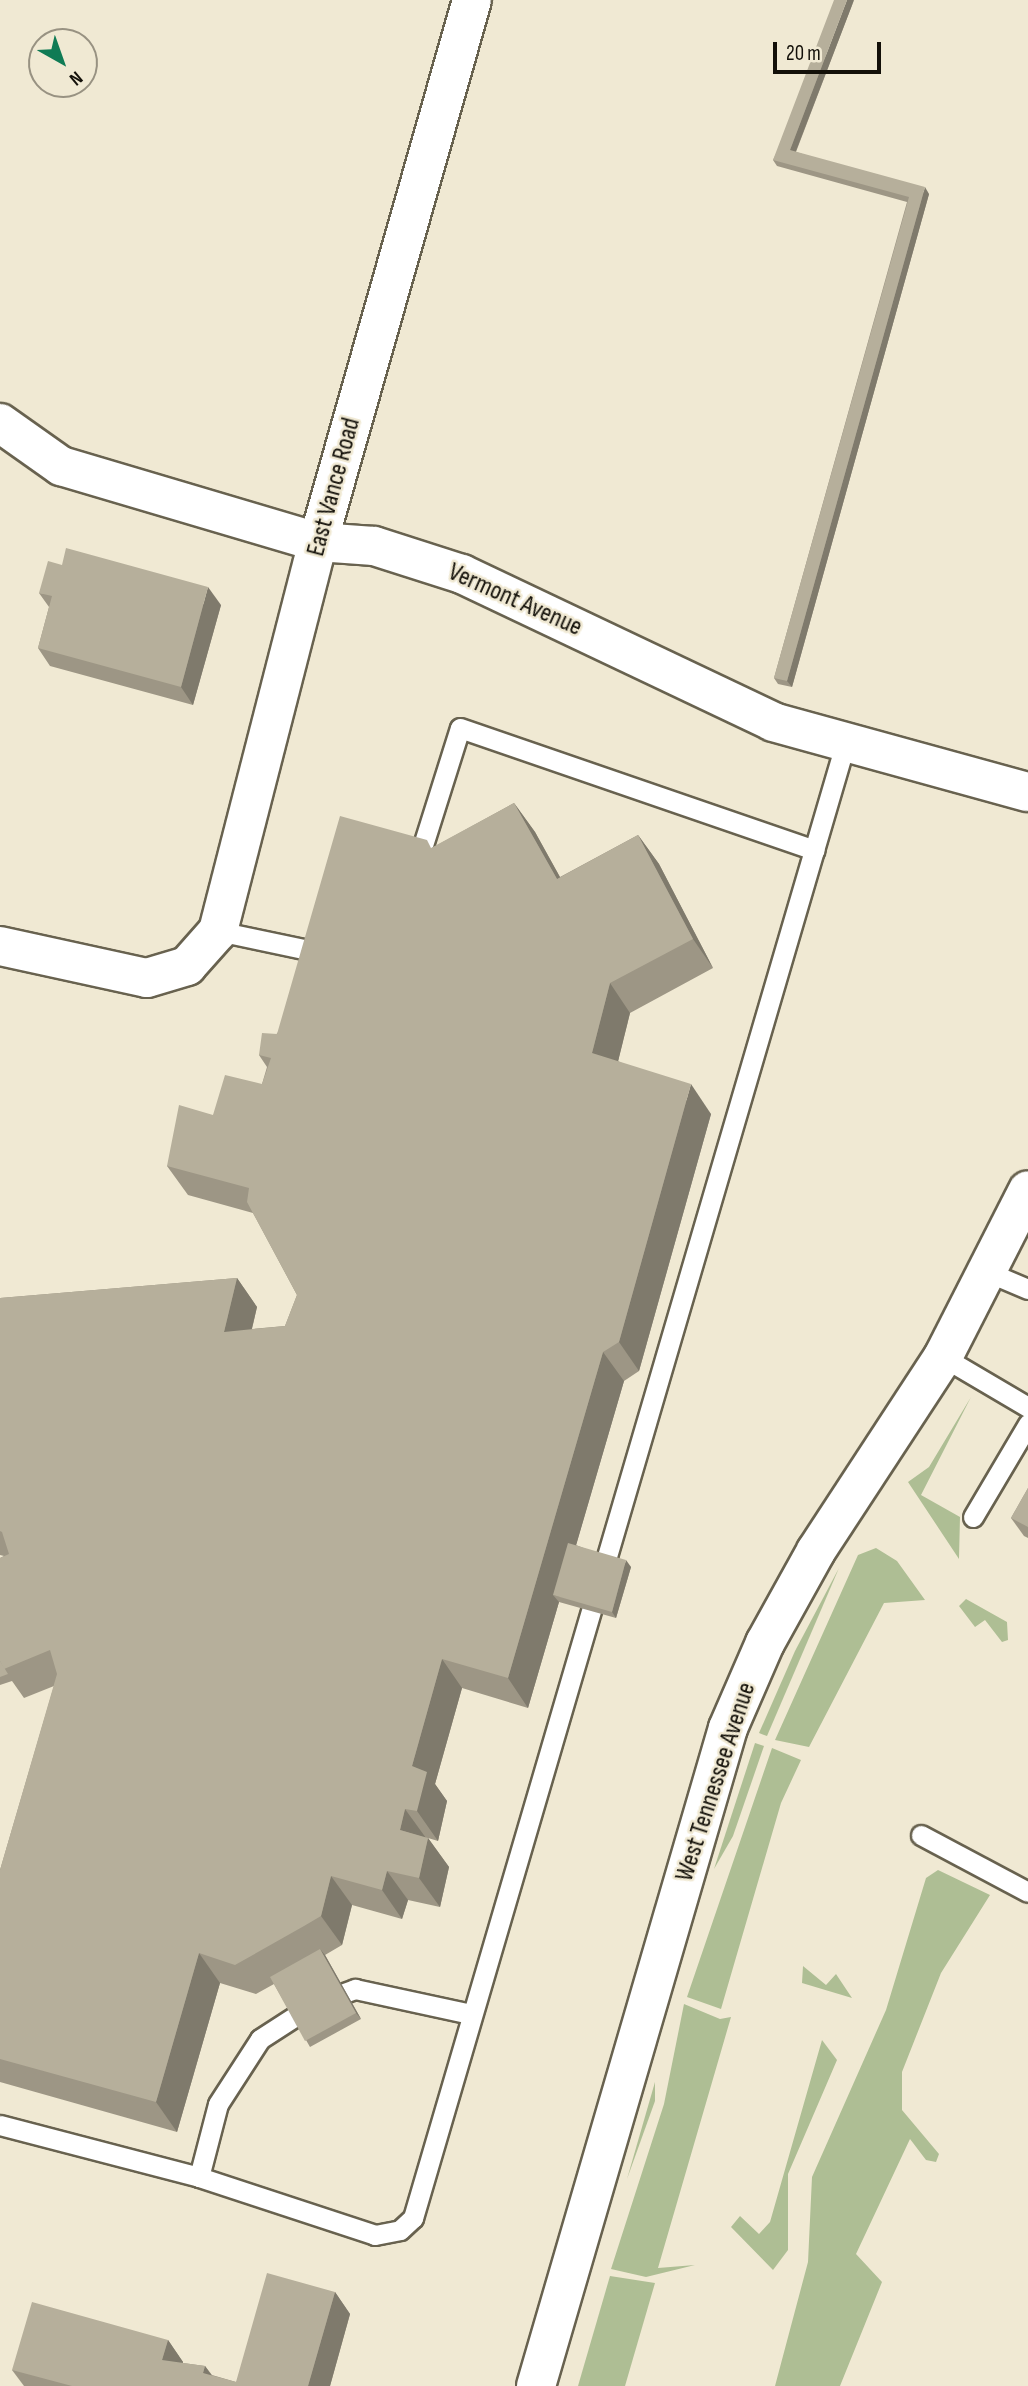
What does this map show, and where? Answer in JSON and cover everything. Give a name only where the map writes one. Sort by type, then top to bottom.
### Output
[{"type":"street","name":"East Vance Road","points":[[0,946],[147,978],[187,966],[218,931],[318,542],[472,0]]},
{"type":"street","name":"Vermont Avenue","points":[[0,423],[61,466],[318,542],[374,546],[461,574],[723,702],[846,741],[1028,792]]},
{"type":"street","name":"West Tennessee Avenue","points":[[536,2386],[728,1728],[765,1643],[816,1551],[943,1357],[990,1273],[1028,1189]]},
{"type":"lane","points":[[418,861],[460,728],[815,850]]},
{"type":"lane","points":[[0,2125],[199,2177],[375,2235],[400,2230],[412,2218],[846,741]]},
{"type":"lane","points":[[218,931],[329,954]]},
{"type":"lane","points":[[990,1273],[1028,1289]]},
{"type":"lane","points":[[943,1357],[1028,1407]]},
{"type":"lane","points":[[973,1517],[1028,1424]]},
{"type":"lane","points":[[921,1835],[1028,1892]]},
{"type":"lane","points":[[199,2177],[218,2104],[260,2039],[314,2004],[355,1989],[471,2014]]},
{"type":"green space","points":[[971,1397],[921,1495],[960,1517],[959,1559],[908,1482],[929,1467]]},
{"type":"green space","points":[[876,1548],[897,1561],[925,1600],[884,1603],[809,1747],[775,1740],[858,1555]]},
{"type":"green space","points":[[839,1568],[767,1736],[759,1733],[795,1651]]},
{"type":"green space","points":[[966,1599],[1007,1622],[1008,1640],[1002,1642],[985,1620],[975,1627],[959,1606]]},
{"type":"green space","points":[[755,1743],[764,1746],[733,1836],[714,1869]]},
{"type":"green space","points":[[772,1748],[801,1760],[781,1803],[721,2009],[687,1997]]},
{"type":"green space","points":[[938,1870],[990,1895],[941,1973],[902,2072],[902,2110],[939,2154],[936,2162],[926,2160],[910,2139],[856,2254],[882,2282],[840,2386],[775,2386],[808,2262],[812,2177],[886,2010],[926,1878]]},
{"type":"green space","points":[[803,1966],[826,1985],[836,1974],[852,1998],[802,1983]]},
{"type":"green space","points":[[684,2004],[720,2019],[731,2017],[658,2268],[695,2265],[646,2277],[611,2269],[664,2104]]},
{"type":"green space","points":[[822,2040],[837,2060],[788,2174],[788,2250],[773,2270],[731,2227],[740,2216],[759,2234],[770,2222]]},
{"type":"green space","points":[[655,2082],[655,2101],[627,2179]]},
{"type":"green space","points":[[610,2276],[655,2283],[625,2386],[578,2386]]},
{"type":"building","points":[[834,0],[847,0],[790,150],[925,187],[787,681],[774,678],[909,197],[773,160]]},
{"type":"building","points":[[66,548],[208,587],[181,687],[38,648],[52,596],[39,593],[48,561],[62,565]]},
{"type":"building","points":[[514,803],[557,879],[638,835],[693,939],[610,983],[592,1053],[691,1084],[619,1342],[603,1352],[508,1678],[442,1659],[412,1766],[427,1772],[417,1811],[405,1809],[400,1830],[428,1838],[419,1878],[387,1871],[382,1890],[331,1876],[321,1916],[304,1926],[235,1965],[199,1953],[156,2102],[0,2059],[0,1870],[57,1674],[50,1650],[4,1669],[0,1661],[0,1558],[9,1554],[0,1531],[0,1298],[237,1278],[224,1332],[285,1326],[297,1295],[247,1202],[249,1188],[167,1166],[179,1105],[213,1115],[225,1075],[262,1084],[271,1058],[259,1055],[262,1033],[277,1034],[340,816],[427,840],[431,848]]},
{"type":"building","points":[[1028,1488],[1028,1527],[1011,1518]]},
{"type":"building","points":[[568,1543],[626,1560],[612,1612],[553,1595]]},
{"type":"building","points":[[0,1661],[8,1674],[0,1677]]},
{"type":"building","points":[[320,1949],[356,2013],[305,2041],[270,1977]]},
{"type":"building","points":[[267,2273],[335,2292],[308,2386],[72,2386],[12,2370],[32,2302],[168,2340],[162,2360],[205,2366],[203,2373],[236,2382]]}]
